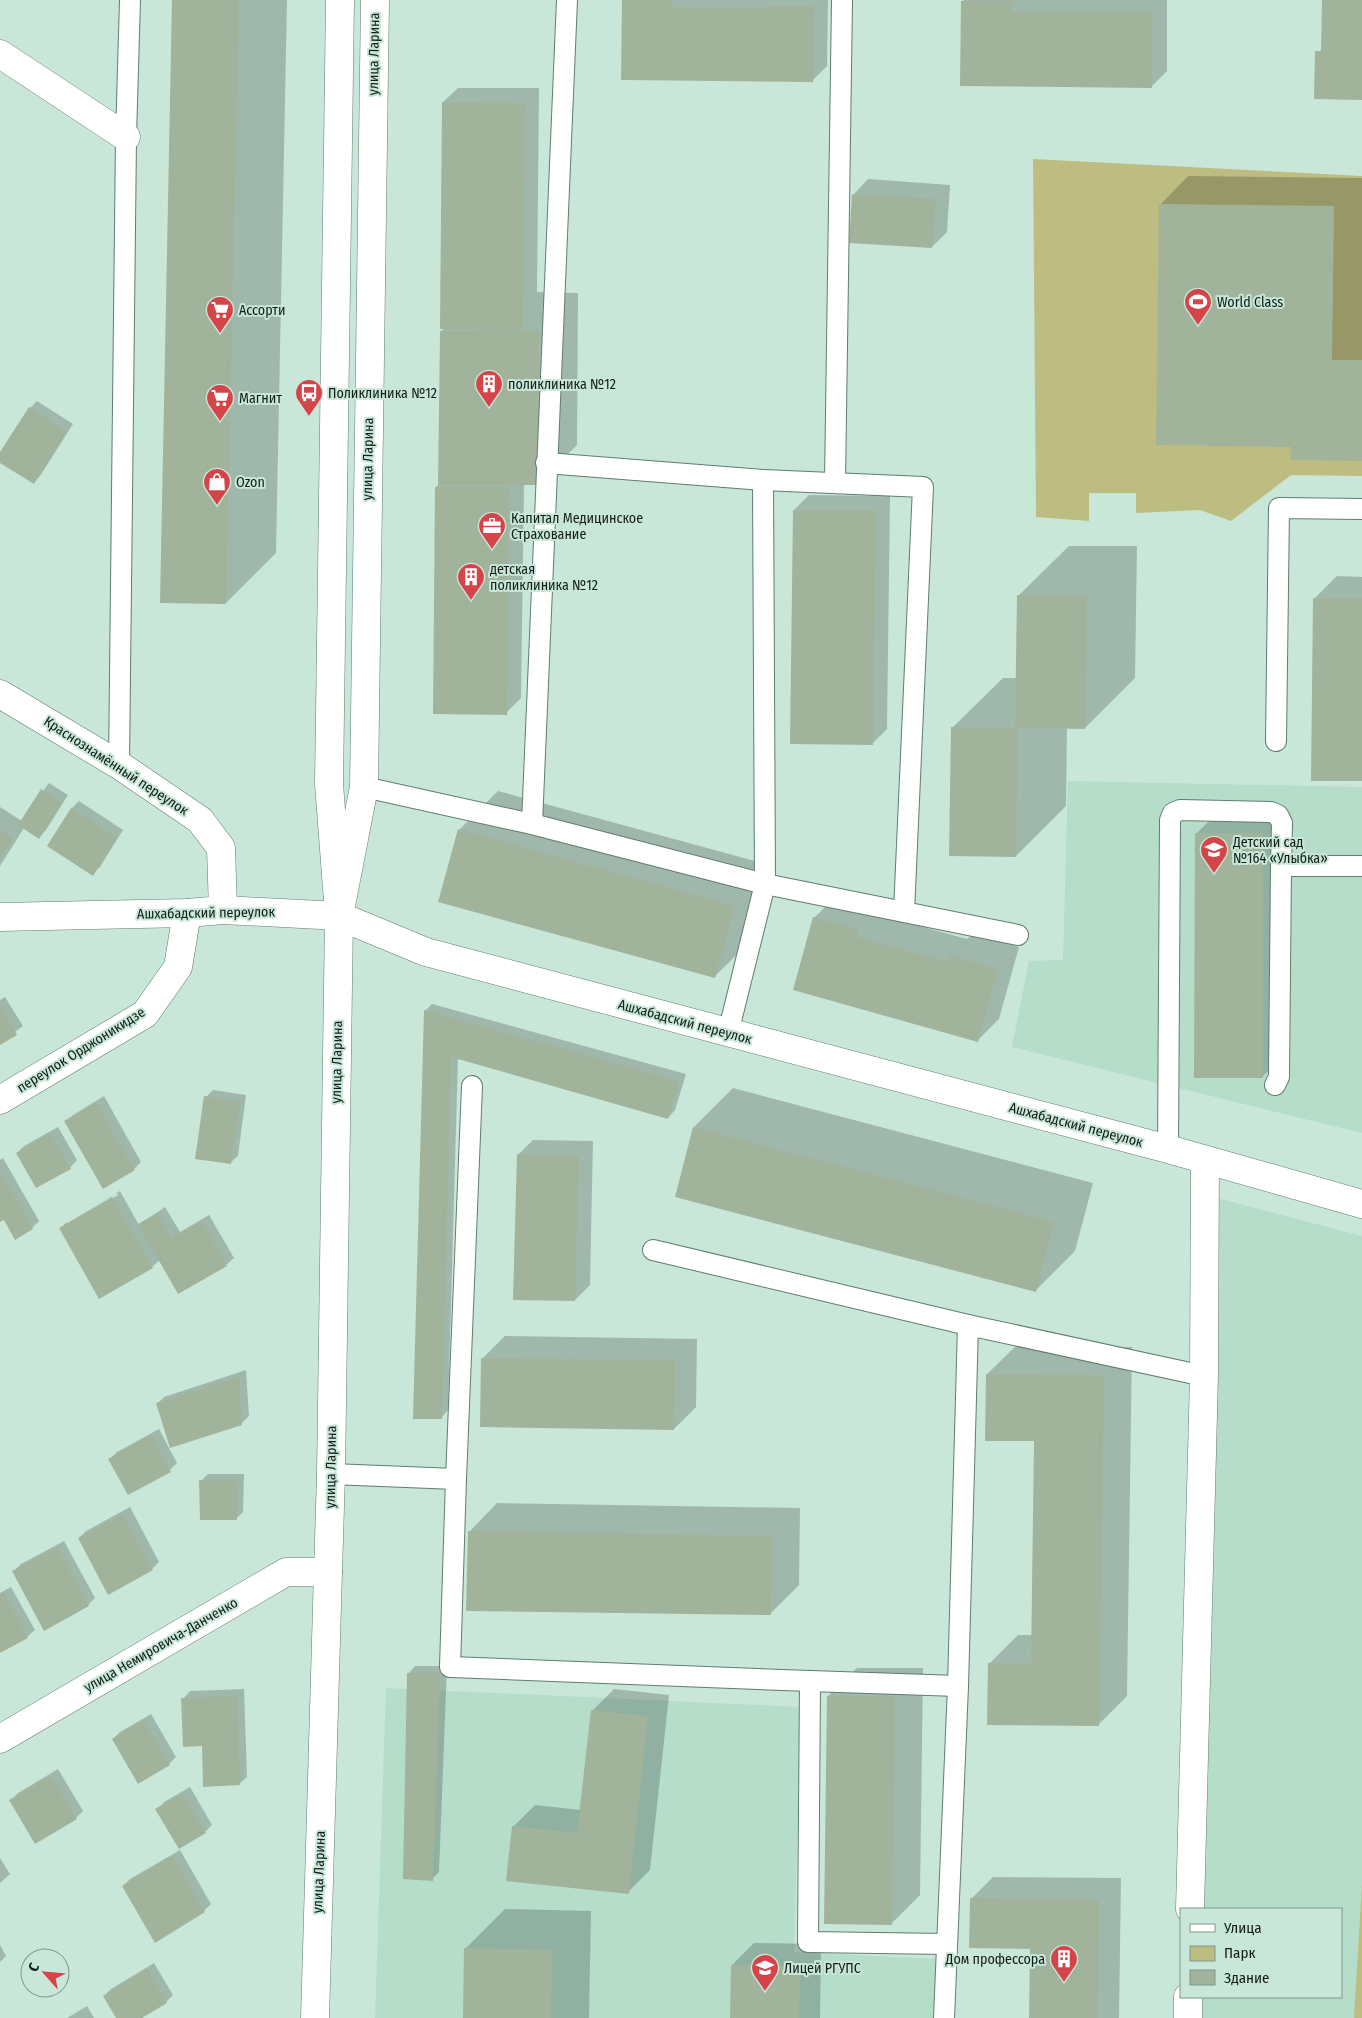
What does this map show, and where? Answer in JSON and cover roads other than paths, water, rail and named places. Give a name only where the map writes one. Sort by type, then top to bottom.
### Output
[{"type":"main road","name":"улица Ларина","points":[[315,2018],[331,1474],[339,916],[329,784],[340,0]]},
{"type":"main road","name":"улица Ларина","points":[[339,916],[364,787],[375,0]]},
{"type":"main road","points":[[0,54],[126,136]]},
{"type":"main road","name":"Краснознамённый переулок","points":[[0,694],[119,765],[200,820],[221,848],[223,910]]},
{"type":"main road","name":"Ашхабадский переулок","points":[[0,917],[187,913],[223,910],[339,916],[426,952],[1168,1149],[1362,1204]]},
{"type":"main road","name":"переулок Орджоникидзе","points":[[0,1100],[145,1014],[178,968],[187,913]]},
{"type":"main road","points":[[1190,1908],[1204,1376],[1206,1160]]},
{"type":"main road","name":"улица Немировича-Данченко","points":[[0,1739],[286,1572],[328,1572]]},
{"type":"main road","points":[[1188,1998],[1188,2018]]},
{"type":"lane","points":[[119,765],[126,136],[130,0]]},
{"type":"lane","points":[[532,824],[567,0]]},
{"type":"lane","points":[[835,483],[842,0]]},
{"type":"lane","points":[[546,463],[763,480],[923,486],[904,912]]},
{"type":"lane","points":[[728,1033],[766,884],[763,480]]},
{"type":"lane","points":[[1276,741],[1279,508],[1362,509]]},
{"type":"lane","points":[[364,787],[532,824],[766,884],[1018,935]]},
{"type":"lane","points":[[1168,1149],[1170,820],[1173,813],[1180,810],[1270,812],[1278,815],[1282,823],[1279,1077],[1275,1085]]},
{"type":"lane","points":[[1281,866],[1362,866]]},
{"type":"lane","points":[[472,1086],[450,1667],[958,1686]]},
{"type":"lane","points":[[653,1250],[968,1326],[1204,1376]]},
{"type":"lane","points":[[944,2018],[958,1686],[968,1326]]},
{"type":"lane","points":[[331,1474],[456,1479]]},
{"type":"lane","points":[[810,1681],[808,1942],[947,1944]]},
{"type":"place","name":"World Class","points":[[1198,326]]},
{"type":"place","name":"Ассорти","points":[[220,334]]},
{"type":"place","name":"поликлиника №12","points":[[489,408]]},
{"type":"place","name":"Поликлиника №12","points":[[309,417]]},
{"type":"place","name":"Магнит","points":[[220,422]]},
{"type":"place","name":"Ozon","points":[[217,506]]},
{"type":"place","name":"Капитал Медицинское Страхование","points":[[492,550]]},
{"type":"place","name":"детская поликлиника №12","points":[[471,601]]},
{"type":"place","name":"Детский сад №164 «Улыбка»","points":[[1214,874]]},
{"type":"place","name":"Дом профессора","points":[[1064,1983]]},
{"type":"place","name":"Лицей РГУПС","points":[[765,1992]]}]
